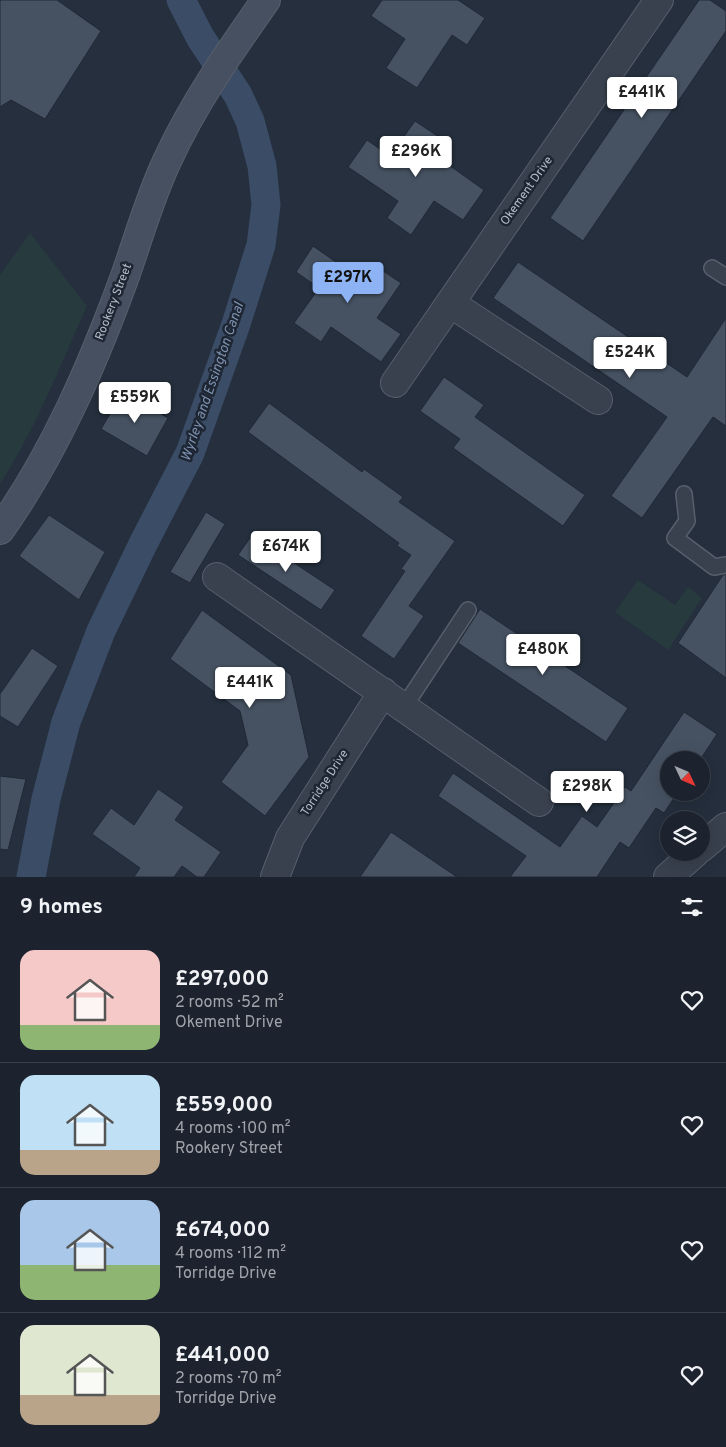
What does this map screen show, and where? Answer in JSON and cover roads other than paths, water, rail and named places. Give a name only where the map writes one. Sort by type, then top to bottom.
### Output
[{"type":"street","name":"Okement Drive","points":[[394,383],[659,0]]},
{"type":"street","name":"Rookery Street","points":[[0,530],[33,479],[74,400],[110,315],[157,183],[192,113],[260,8]]},
{"type":"street","points":[[450,303],[598,400]]},
{"type":"street","points":[[217,578],[539,802]]},
{"type":"street","name":"Torridge Drive","points":[[276,876],[290,838],[394,700]]},
{"type":"street","points":[[710,840],[726,826]]},
{"type":"street","points":[[668,877],[686,861]]},
{"type":"lane","points":[[712,268],[726,277]]},
{"type":"lane","points":[[684,494],[687,521],[675,538],[714,567],[726,565]]},
{"type":"lane","points":[[394,700],[468,610]]},
{"type":"waterway","name":"Wyrley and Essington Canal","points":[[31,877],[46,799],[66,722],[101,631],[190,453],[236,324],[261,245],[266,205],[262,166],[250,121],[238,95],[200,37],[181,0]]}]
